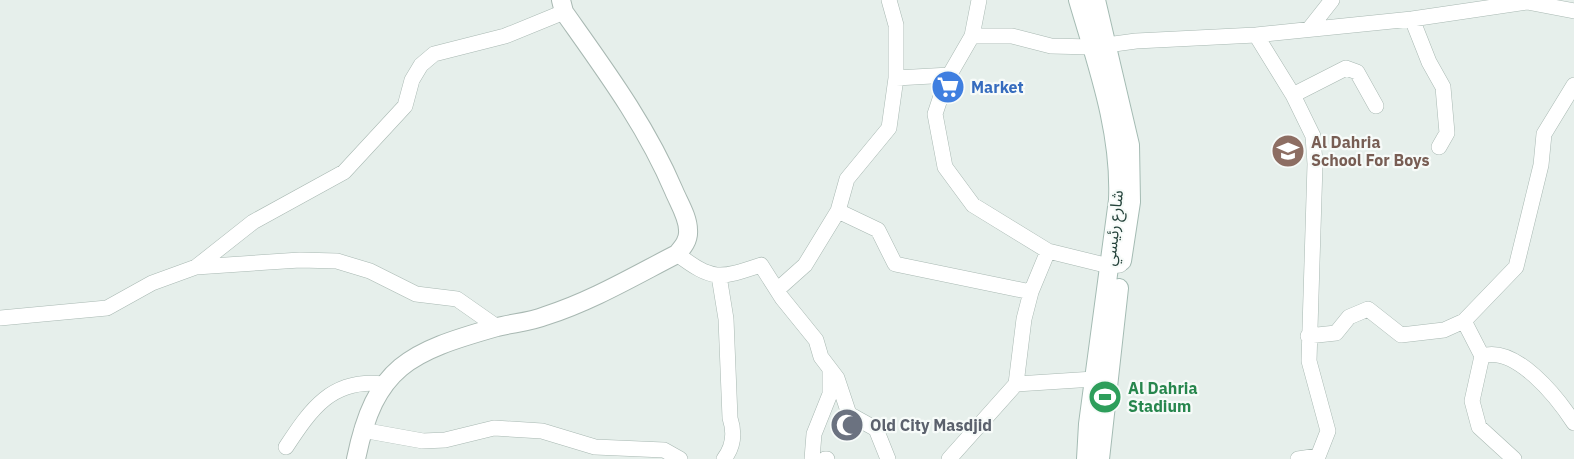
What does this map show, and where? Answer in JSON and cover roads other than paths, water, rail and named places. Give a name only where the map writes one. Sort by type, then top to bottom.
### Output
[{"type":"main road","name":"شارع رئيسي","points":[[1078,0],[1100,46],[1130,145],[1131,202],[1094,379],[1086,459]]},
{"type":"main road","name":"شارع رئيسي","points":[[1096,0],[1100,46]]},
{"type":"main road","points":[[356,459],[370,405],[383,384],[410,360],[446,344],[497,327],[544,317],[592,298],[677,254],[685,244],[689,231],[659,155],[633,109],[563,6]]},
{"type":"main road","name":"شارع رئيسي","points":[[1100,459],[1116,265]]},
{"type":"street","points":[[777,290],[805,265],[838,211],[847,179],[889,128],[896,78],[896,25],[889,0]]},
{"type":"street","points":[[979,0],[972,36],[950,75],[934,114],[945,167],[974,206],[1048,251],[1116,265]]},
{"type":"street","points":[[1310,28],[1332,0]]},
{"type":"street","points":[[972,36],[1012,36],[1051,46],[1100,46],[1136,41],[1256,35],[1412,19],[1527,2],[1574,11]]},
{"type":"street","points":[[196,267],[253,222],[344,172],[405,106],[412,80],[421,65],[434,54],[505,36],[563,6]]},
{"type":"street","points":[[1412,19],[1429,62],[1443,87],[1447,133],[1439,147]]},
{"type":"street","points":[[1256,35],[1293,95],[1313,136],[1315,164],[1309,362],[1328,431],[1318,458],[1298,459]]},
{"type":"street","points":[[1293,95],[1346,68],[1357,72],[1376,106]]},
{"type":"street","points":[[896,78],[950,75]]},
{"type":"street","points":[[1308,336],[1336,333],[1349,316],[1368,309],[1401,335],[1444,330],[1464,321],[1516,267],[1541,165],[1544,134],[1574,85]]},
{"type":"street","points":[[838,211],[878,230],[895,264],[1031,292]]},
{"type":"street","points":[[949,459],[1016,384],[1024,319],[1031,292],[1048,251]]},
{"type":"street","points":[[677,254],[713,276],[761,265],[777,290],[816,339],[821,357],[837,378],[849,414],[876,429],[888,459]]},
{"type":"street","points":[[0,318],[107,308],[152,283],[196,267],[300,260],[337,261],[370,271],[416,294],[457,299],[497,327]]},
{"type":"street","points":[[719,276],[727,330],[730,418],[735,432],[729,452],[724,459]]},
{"type":"street","points":[[1464,321],[1482,356],[1472,401],[1479,427],[1514,459]]},
{"type":"street","points":[[1482,356],[1490,353],[1508,356],[1556,396],[1574,423]]},
{"type":"street","points":[[812,459],[814,434],[830,394],[830,370]]},
{"type":"street","points":[[1016,384],[1094,379]]},
{"type":"street","points":[[286,447],[311,409],[322,401],[361,381],[383,384]]},
{"type":"street","points":[[362,430],[423,441],[445,440],[494,428],[542,431],[595,447],[664,450],[680,459]]},
{"type":"place","name":"Market","points":[[948,87]]},
{"type":"place","name":"Al Dahria School For Boys","points":[[1288,151]]},
{"type":"place","name":"Al Dahria Stadium","points":[[1105,397]]},
{"type":"place","name":"Old City Masdjid","points":[[847,425]]}]
